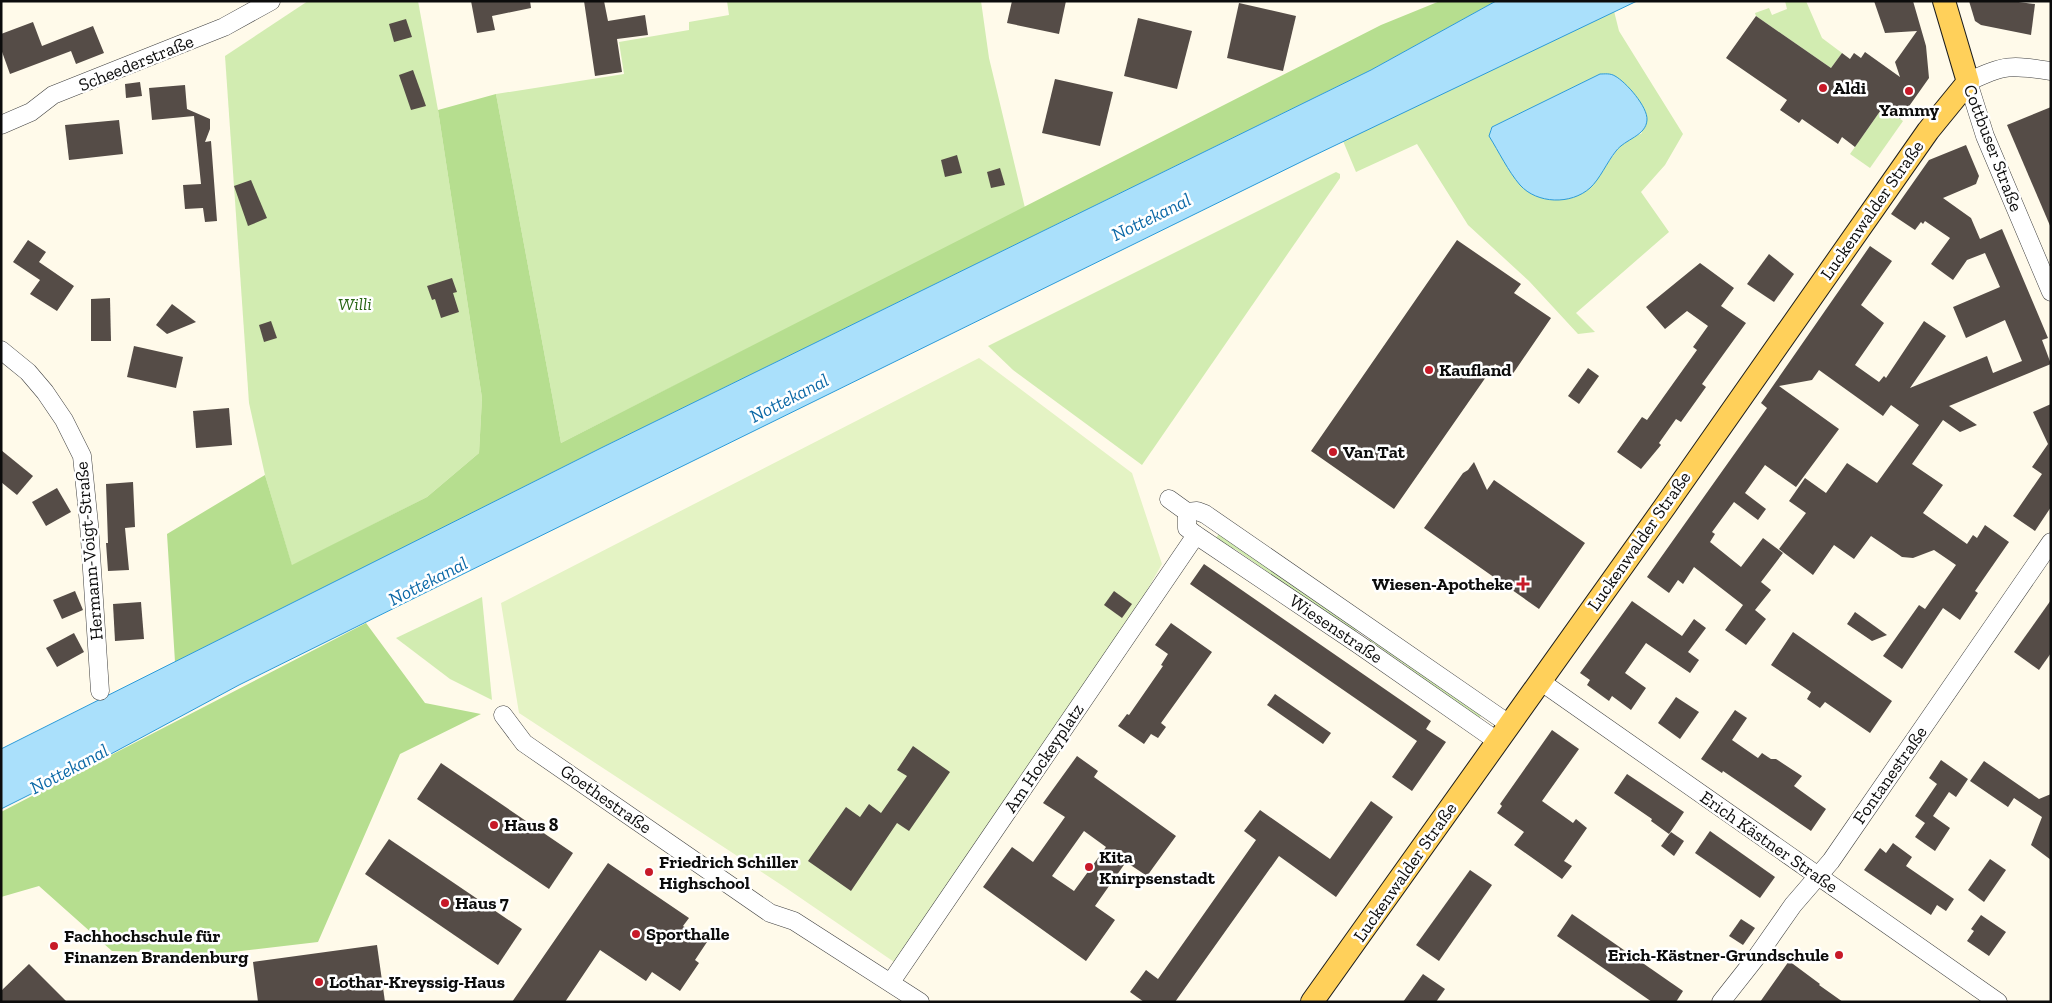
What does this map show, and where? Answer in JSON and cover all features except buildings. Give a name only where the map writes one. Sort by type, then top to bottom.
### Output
[{"type":"main road","name":"Cottbuser Straße","points":[[1944,1],[1968,82]]},
{"type":"main road","name":"Luckenwalder Straße","points":[[1312,1002],[1922,139],[1968,82]]},
{"type":"street","name":"Scheederstraße","points":[[1,125],[31,112],[53,96],[224,27],[271,1]]},
{"type":"street","points":[[1968,82],[1992,70],[2014,66],[2051,71]]},
{"type":"street","name":"Cottbuser Straße","points":[[1968,82],[1985,136],[2051,292]]},
{"type":"street","name":"Hermann-Voigt-Straße","points":[[1,350],[28,372],[45,392],[64,420],[82,456],[90,524],[100,691]]},
{"type":"street","name":"Wiesenstraße","points":[[1169,499],[1187,512],[1197,511],[1205,514],[1503,733]]},
{"type":"street","points":[[1187,512],[1187,528],[1196,535]]},
{"type":"street","name":"Wiesenstraße","points":[[1196,535],[1358,644],[1503,733]]},
{"type":"street","name":"Am Hockeyplatz","points":[[891,982],[1196,535]]},
{"type":"street","name":"Fontanestraße","points":[[1721,1002],[1758,955],[1793,905],[1831,861],[2051,542]]},
{"type":"street","name":"Erich Kästner Straße","points":[[1540,681],[1998,1002]]},
{"type":"street","name":"Goethestraße","points":[[502,715],[524,743],[770,912],[794,921],[920,1002]]},
{"type":"green space","name":"Willi","points":[[308,1],[418,1],[438,110],[482,398],[479,453],[427,497],[292,566],[265,475],[249,403],[225,56]]},
{"type":"green space","points":[[727,1],[981,1],[989,58],[1025,208],[561,443],[496,94],[624,74],[619,42],[689,30],[689,22],[729,15]]},
{"type":"green space","points":[[1440,1],[1496,1],[1371,70],[601,448],[175,662],[167,534],[265,475],[292,565],[427,497],[479,453],[482,398],[438,110],[496,94],[561,443],[1381,25]]},
{"type":"green space","points":[[1785,1],[1806,1],[1822,38],[1842,53],[1831,68],[1756,16],[1755,13],[1769,8],[1772,15],[1787,9]]},
{"type":"green space","points":[[1614,11],[1619,31],[1683,134],[1665,165],[1641,192],[1669,232],[1576,313],[1595,332],[1578,334],[1529,281],[1468,225],[1417,144],[1356,172],[1343,141]],"holes":[[[1600,74],[1642,133],[1624,142],[1590,188],[1490,131],[1492,127]]]},
{"type":"green space","points":[[1883,107],[1903,121],[1870,168],[1850,154]]},
{"type":"green space","points":[[1336,172],[1340,174],[1340,178],[1142,465],[1013,370],[988,346]]},
{"type":"green space","points":[[979,358],[1132,473],[1162,564],[1120,638],[900,966],[786,888],[519,713],[501,603]]},
{"type":"green space","points":[[1222,530],[1359,627],[1354,635],[1267,574],[1265,570],[1235,549],[1228,548],[1215,539]]},
{"type":"green space","points":[[482,597],[492,700],[450,679],[396,638]]},
{"type":"green space","points":[[366,623],[425,703],[481,714],[400,754],[318,942],[215,954],[112,951],[39,886],[1,897],[1,812]]},
{"type":"green space","points":[[1370,635],[1483,713],[1478,720],[1409,672],[1408,667],[1369,640]]},
{"type":"water","name":"Nottekanal","points":[[1496,1],[1637,1],[1313,156],[455,578],[239,685],[109,755],[1,809],[1,749],[601,448],[1371,70]]},
{"type":"water","points":[[1600,74],[1615,76],[1636,95],[1644,108],[1647,120],[1646,125],[1639,134],[1620,147],[1594,184],[1582,194],[1564,200],[1545,199],[1535,196],[1520,185],[1512,174],[1489,136],[1492,127]]},
{"type":"place","name":"Aldi","points":[[1823,88]]},
{"type":"place","name":"Yammy","points":[[1909,91]]},
{"type":"place","name":"Kaufland","points":[[1429,370]]},
{"type":"place","name":"Van Tat","points":[[1333,452]]},
{"type":"place","name":"Wiesen-Apotheke","points":[[1523,584]]},
{"type":"place","name":"Haus 8","points":[[494,825]]},
{"type":"place","name":"Kita Knirpsenstadt","points":[[1089,867]]},
{"type":"place","name":"Friedrich Schiller Highschool","points":[[649,872]]},
{"type":"place","name":"Haus 7","points":[[445,903]]},
{"type":"place","name":"Sporthalle","points":[[636,934]]},
{"type":"place","name":"Fachhochschule für Finanzen Brandenburg","points":[[54,946]]},
{"type":"place","name":"Erich-Kästner-Grundschule","points":[[1839,955]]},
{"type":"place","name":"Lothar-Kreyssig-Haus","points":[[319,982]]}]
